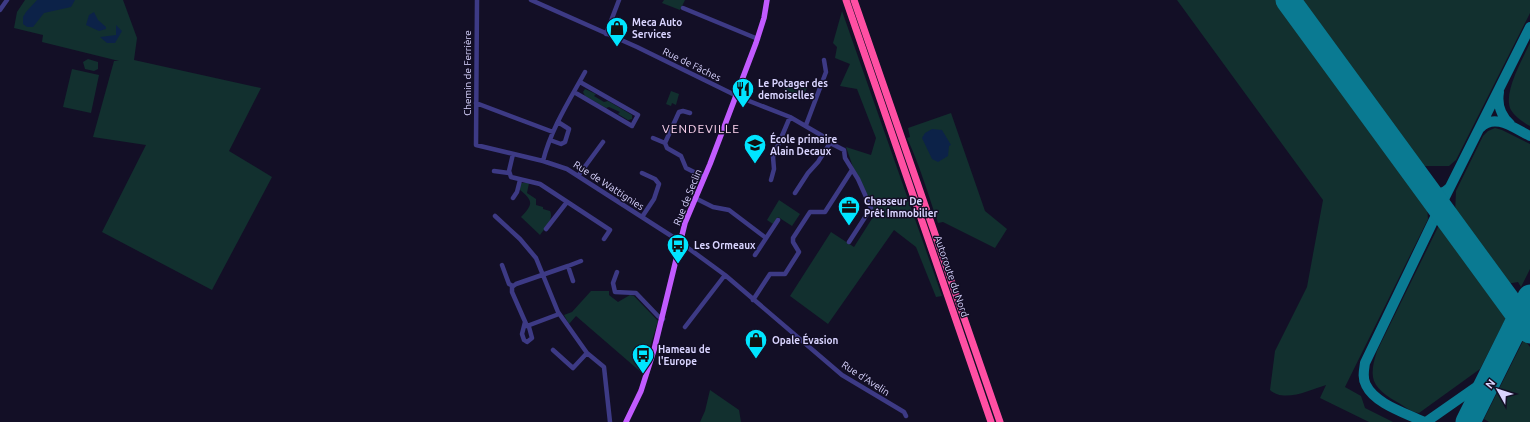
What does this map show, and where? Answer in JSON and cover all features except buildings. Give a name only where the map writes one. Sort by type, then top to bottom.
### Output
[{"type":"highway","name":"Autoroute du Nord","points":[[846,0],[991,422]]},
{"type":"highway","name":"Autoroute du Nord","points":[[854,0],[1000,422]]},
{"type":"main road","name":"Rue de Seclin","points":[[631,422],[646,378],[663,319],[686,220],[704,178],[758,39],[767,0]]},
{"type":"main road","name":"Rue de Seclin","points":[[626,422],[636,405]]},
{"type":"street","points":[[0,10],[7,0]]},
{"type":"street","name":"Chemin de Ferrière","points":[[476,0],[476,145]]},
{"type":"street","points":[[606,34],[619,0]]},
{"type":"street","name":"Rue de Fâches","points":[[534,1],[736,96],[790,116],[827,138],[830,143],[844,150],[845,158],[871,208],[849,242]]},
{"type":"street","points":[[682,8],[758,39]]},
{"type":"street","points":[[806,125],[826,72],[824,60]]},
{"type":"street","points":[[543,161],[553,132],[585,72]]},
{"type":"street","points":[[574,92],[632,126],[638,115],[580,82]]},
{"type":"street","points":[[476,103],[553,132]]},
{"type":"street","points":[[665,143],[679,112],[683,111],[690,113]]},
{"type":"street","points":[[770,180],[774,169],[773,157],[790,116]]},
{"type":"street","points":[[550,140],[561,144],[565,142],[569,129],[558,122]]},
{"type":"street","points":[[653,138],[665,143],[668,148],[681,156],[686,168],[704,178]]},
{"type":"street","points":[[578,176],[603,142]]},
{"type":"street","points":[[795,193],[809,172],[817,164],[830,143]]},
{"type":"street","name":"Rue de Wattignies","points":[[476,145],[563,167],[680,242]]},
{"type":"street","points":[[509,173],[513,154]]},
{"type":"street","points":[[753,300],[770,274],[785,274],[798,252],[792,240],[797,232],[810,212],[825,212],[852,170]]},
{"type":"street","points":[[494,172],[509,173],[513,178],[538,183],[610,230],[604,239]]},
{"type":"street","points":[[642,173],[655,179],[659,184],[654,199],[642,217]]},
{"type":"street","points":[[513,198],[517,192],[520,180]]},
{"type":"street","points":[[695,198],[713,207],[729,210],[766,238]]},
{"type":"street","points":[[546,229],[567,202]]},
{"type":"street","points":[[495,216],[520,239],[525,247],[535,256],[559,314],[587,353],[605,368],[610,422]]},
{"type":"street","points":[[755,255],[778,220]]},
{"type":"street","name":"Rue d'Avelin","points":[[680,242],[725,275],[842,375],[904,412],[906,416]]},
{"type":"street","points":[[513,286],[542,274],[581,262]]},
{"type":"street","points":[[502,265],[509,284],[513,286]]},
{"type":"street","points":[[568,266],[573,281]]},
{"type":"street","points":[[617,272],[613,283],[615,292],[636,293],[658,316],[663,319]]},
{"type":"street","points":[[685,327],[725,275]]},
{"type":"street","points":[[513,286],[512,292],[527,325],[559,314]]},
{"type":"street","points":[[553,350],[573,368],[587,353]]},
{"type":"green space","points":[[25,0],[123,0],[137,38],[134,60],[261,88],[229,151],[272,177],[212,290],[102,232],[146,145],[93,137],[114,61],[119,61],[42,42],[43,35],[14,28],[17,12]]},
{"type":"green space","points":[[664,0],[685,0],[680,10],[662,3]]},
{"type":"green space","points":[[1177,0],[1277,0],[1427,205],[1428,219],[1345,387],[1361,396],[1365,408],[1393,422],[1369,422],[1320,398],[1326,385],[1290,395],[1276,394],[1270,390],[1275,351],[1307,287],[1323,200]]},
{"type":"green space","points":[[1299,0],[1530,0],[1530,13],[1456,160],[1449,166],[1425,166],[1417,164]]},
{"type":"green space","points":[[842,11],[942,296],[936,297],[916,247],[894,230],[828,324],[790,296],[831,232],[854,247],[873,217],[860,187],[846,147],[871,155],[876,138],[857,89],[840,86],[850,64],[835,58],[837,47],[833,43]]},
{"type":"green space","points":[[1530,43],[1530,126],[1522,121],[1511,110],[1509,95],[1514,76]]},
{"type":"green space","points":[[88,59],[98,62],[98,69],[94,71],[85,69],[83,62]]},
{"type":"green space","points":[[72,69],[99,75],[91,113],[63,107]]},
{"type":"green space","points":[[788,80],[807,88],[803,97],[784,90]]},
{"type":"green space","points":[[585,89],[596,94],[594,96],[604,102],[608,101],[632,115],[632,119],[628,120],[618,114],[620,112],[609,107],[606,108],[585,96],[583,92]]},
{"type":"green space","points":[[671,91],[679,94],[676,105],[672,103],[671,106],[666,104]]},
{"type":"green space","points":[[951,113],[985,211],[1007,229],[995,248],[943,222],[938,223],[920,170],[907,138],[910,137],[908,128]]},
{"type":"green space","points":[[1495,128],[1530,144],[1530,269],[1521,287],[1518,282],[1506,284],[1455,214],[1456,191],[1483,136],[1488,131]]},
{"type":"green space","points":[[521,183],[529,183],[527,193],[536,199],[536,205],[550,211],[550,220],[540,235],[521,217],[530,205],[530,202],[527,196],[519,189]]},
{"type":"green space","points":[[779,200],[800,214],[792,226],[778,217],[773,224],[767,220]]},
{"type":"green space","points":[[1440,223],[1507,316],[1480,369],[1419,413],[1408,409],[1382,392],[1374,381],[1373,369],[1377,351]]},
{"type":"green space","points":[[591,291],[609,291],[609,295],[618,302],[630,295],[634,296],[658,321],[642,373],[576,316],[569,324],[564,315],[572,312]]},
{"type":"green space","points":[[1524,339],[1530,347],[1530,422],[1489,422],[1484,419]]},
{"type":"green space","points":[[710,390],[739,410],[741,422],[700,422],[705,411]]},
{"type":"water","points":[[37,0],[75,0],[71,7],[44,13],[33,27],[27,27],[23,24],[23,17]]},
{"type":"water","points":[[94,12],[98,20],[106,27],[106,29],[99,31],[86,25],[89,15]]},
{"type":"water","points":[[116,25],[122,31],[115,43],[107,43],[100,37],[116,35]]},
{"type":"water","points":[[932,129],[942,130],[951,145],[949,146],[948,156],[938,162],[932,159],[922,138],[925,133]]},
{"type":"taxiway","points":[[1424,422],[1376,398],[1370,392],[1364,380],[1365,363],[1440,207],[1530,27]]},
{"type":"taxiway","points":[[1499,92],[1500,110],[1510,124]]},
{"type":"taxiway","points":[[1480,128],[1486,123],[1505,123],[1530,136]]},
{"type":"taxiway","points":[[1423,185],[1436,193],[1443,192],[1450,187]]},
{"type":"taxiway","points":[[1426,422],[1489,378]]},
{"type":"taxiway","points":[[1471,414],[1474,422]]},
{"type":"runway","points":[[1288,0],[1530,331]]},
{"type":"runway","points":[[1468,422],[1530,297]]},
{"type":"place","name":"Meca Auto Services","points":[[617,48]]},
{"type":"place","name":"Le Potager des demoiselles","points":[[743,108]]},
{"type":"place","name":"École primaire Alain Decaux","points":[[755,164]]},
{"type":"place","name":"Chasseur De Prêt Immobilier","points":[[849,226]]},
{"type":"place","name":"Les Ormeaux","points":[[678,264]]},
{"type":"place","name":"Opale Évasion","points":[[756,360]]},
{"type":"place","name":"Hameau de l'Europe","points":[[643,374]]},
{"type":"district","name":"VENDEVILLE","points":[[701,129]]}]
